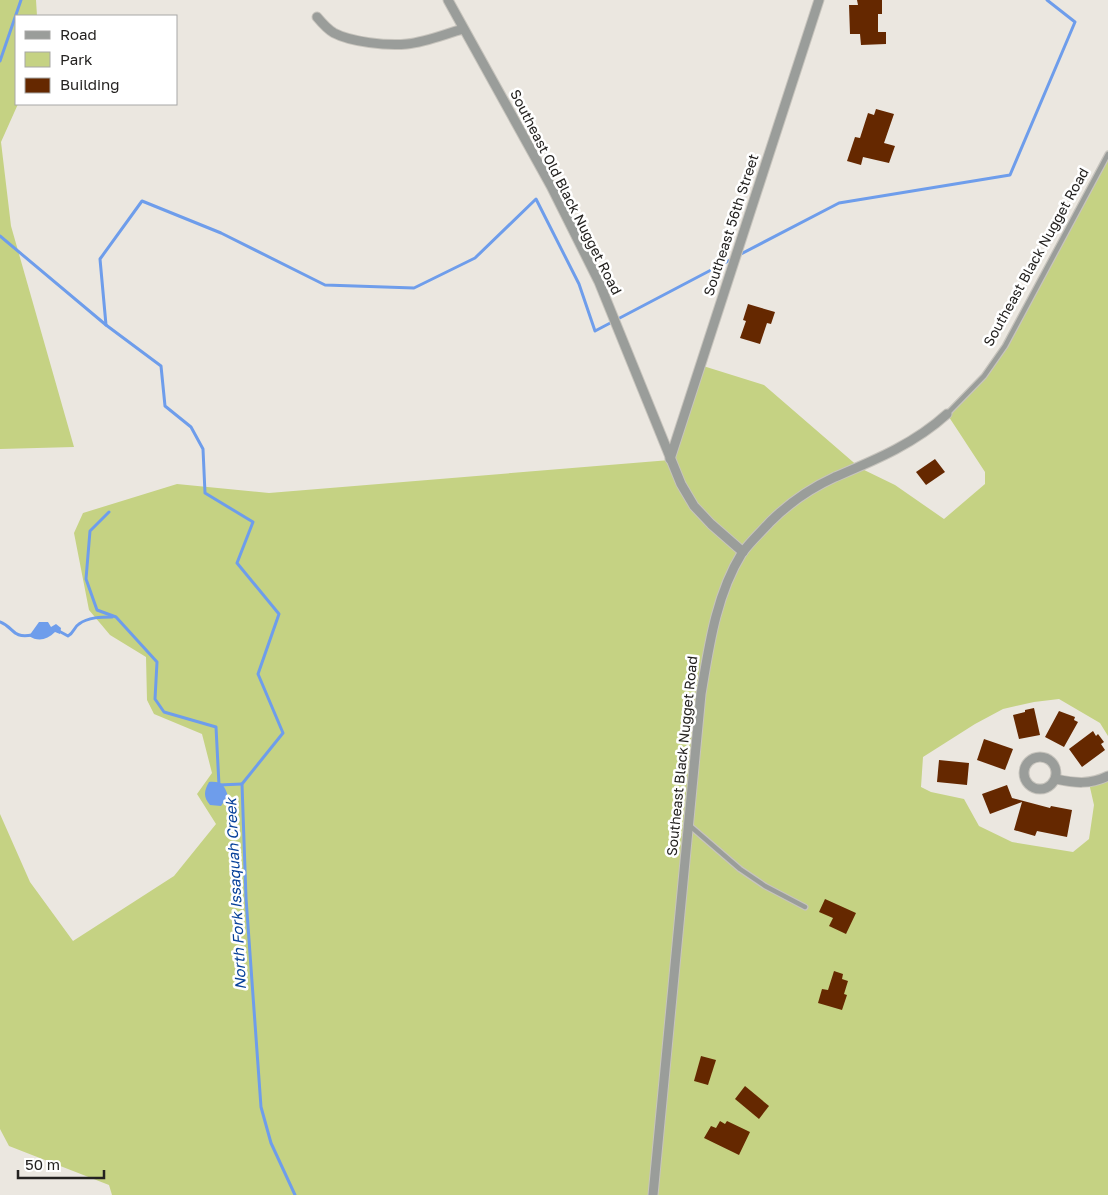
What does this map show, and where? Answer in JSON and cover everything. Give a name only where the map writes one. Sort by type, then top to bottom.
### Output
[{"type":"street","name":"Southeast Old Black Nugget Road","points":[[448,0],[551,186],[599,282],[681,484],[694,506],[743,552]]},
{"type":"street","name":"Southeast 56th Street","points":[[670,460],[819,0]]},
{"type":"street","points":[[317,17],[333,33],[345,38],[387,44],[406,44],[426,40],[463,28]]},
{"type":"street","name":"Southeast Black Nugget Road","points":[[653,1195],[700,702],[708,652],[722,596],[743,552],[794,500],[816,486],[860,468],[905,445],[947,414]]},
{"type":"street","points":[[1056,779],[1076,783],[1089,783],[1108,776]]},
{"type":"lane","name":"Southeast Black Nugget Road","points":[[947,414],[984,376],[1005,346],[1108,154]]},
{"type":"lane","points":[[688,824],[740,869],[781,896],[805,907]]},
{"type":"green space","points":[[0,0],[36,0],[37,15],[15,15],[15,105],[18,105],[1,142],[11,226],[74,447],[0,449]]},
{"type":"green space","points":[[1108,154],[1108,736],[1100,723],[1059,699],[1003,709],[975,724],[923,757],[921,787],[931,792],[964,799],[979,826],[1012,842],[1073,852],[1089,839],[1094,805],[1089,783],[1108,776],[1108,1195],[112,1195],[109,1185],[9,1146],[0,1129],[0,814],[30,882],[73,941],[174,876],[216,824],[197,794],[212,773],[202,734],[154,714],[147,700],[146,657],[110,635],[89,610],[74,533],[83,513],[177,484],[269,493],[670,460],[700,365],[764,385],[860,468],[895,485],[944,519],[985,484],[985,472],[947,414],[984,376],[1005,346]]},
{"type":"water","points":[[39,622],[48,622],[51,627],[56,624],[61,628],[60,634],[55,632],[46,638],[32,638],[29,636]]},
{"type":"water","points":[[209,782],[220,783],[225,789],[228,796],[221,806],[210,805],[205,797],[205,791]]},
{"type":"building","points":[[857,0],[882,0],[882,14],[878,14],[878,32],[886,32],[886,44],[861,45],[860,34],[850,34],[849,5],[858,5]]},
{"type":"building","points":[[876,109],[894,114],[884,143],[895,146],[889,163],[863,157],[861,165],[847,161],[855,137],[860,138],[868,113],[874,115]]},
{"type":"building","points":[[748,304],[775,312],[771,324],[767,323],[760,344],[740,338],[746,321],[743,320]]},
{"type":"building","points":[[935,459],[945,472],[926,485],[916,472]]},
{"type":"building","points":[[1034,708],[1040,735],[1019,739],[1013,715]]},
{"type":"building","points":[[1059,711],[1075,717],[1074,720],[1078,722],[1064,747],[1045,737]]},
{"type":"building","points":[[1093,731],[1104,742],[1101,744],[1105,750],[1082,767],[1069,749]]},
{"type":"building","points":[[984,739],[1013,749],[1005,770],[977,760]]},
{"type":"building","points":[[939,760],[969,763],[967,785],[937,782]]},
{"type":"building","points":[[1007,785],[1012,798],[1050,808],[1051,806],[1072,810],[1067,837],[1037,831],[1035,836],[1014,830],[1022,802],[990,814],[982,794]]},
{"type":"building","points":[[825,899],[856,913],[846,934],[829,926],[833,918],[819,912]]},
{"type":"building","points":[[834,971],[843,974],[842,979],[848,981],[844,994],[847,995],[842,1010],[818,1003],[822,989],[828,990]]},
{"type":"building","points":[[701,1056],[716,1060],[708,1085],[694,1081]]},
{"type":"building","points":[[745,1086],[769,1106],[759,1119],[735,1099]]},
{"type":"building","points":[[720,1121],[725,1124],[727,1121],[750,1132],[739,1155],[704,1138],[711,1126],[716,1128]]},
{"type":"waterway","name":"North Fork Issaquah Creek","points":[[16,15],[21,0]]},
{"type":"waterway","points":[[737,256],[839,203],[1010,175],[1075,22],[1047,0]]},
{"type":"waterway","name":"North Fork Issaquah Creek","points":[[0,61],[15,17]]},
{"type":"waterway","points":[[106,325],[100,259],[142,201],[221,233],[325,285],[414,288],[475,258],[536,199],[579,284],[595,331],[732,259]]},
{"type":"waterway","name":"North Fork Issaquah Creek","points":[[0,236],[106,325],[161,366],[165,406],[191,427],[203,449],[205,493],[253,522],[237,563],[279,614],[258,674],[283,733],[242,784],[246,898],[261,1107],[271,1143],[295,1195]]},
{"type":"waterway","points":[[109,512],[90,531],[86,579],[97,610],[116,617],[157,662],[155,699],[164,712],[216,727],[219,785],[242,784]]},
{"type":"waterway","points":[[57,630],[68,636],[77,625],[87,620],[112,617]]},
{"type":"waterway","points":[[0,622],[17,634],[32,635]]}]
